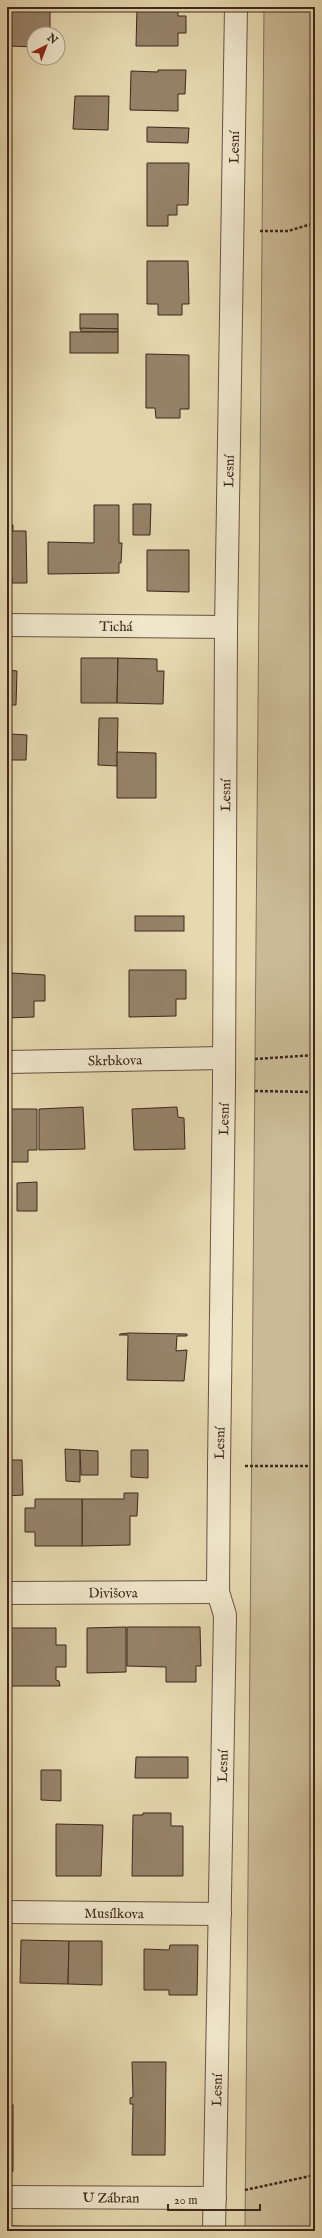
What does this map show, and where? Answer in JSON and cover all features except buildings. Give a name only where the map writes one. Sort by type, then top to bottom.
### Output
[{"type":"street","name":"Lesní","points":[[214,2231],[225,1615],[218,1592],[226,627],[236,7]]},
{"type":"street","name":"Tichá","points":[[7,625],[226,627]]},
{"type":"street","name":"Skrbkova","points":[[7,1062],[223,1058]]},
{"type":"street","name":"Divišova","points":[[7,1593],[218,1592]]},
{"type":"street","name":"Musílkova","points":[[7,1912],[220,1914]]},
{"type":"street","name":"U Zábran","points":[[7,2197],[215,2198]]},
{"type":"path","points":[[233,230],[288,232],[315,222]]},
{"type":"path","points":[[255,1059],[315,1055]]},
{"type":"path","points":[[255,1091],[315,1092]]},
{"type":"path","points":[[219,1466],[315,1466]]},
{"type":"path","points":[[245,2190],[315,2174]]},
{"type":"shaded area","points":[[264,7],[315,7],[315,2231],[245,2231]]}]
